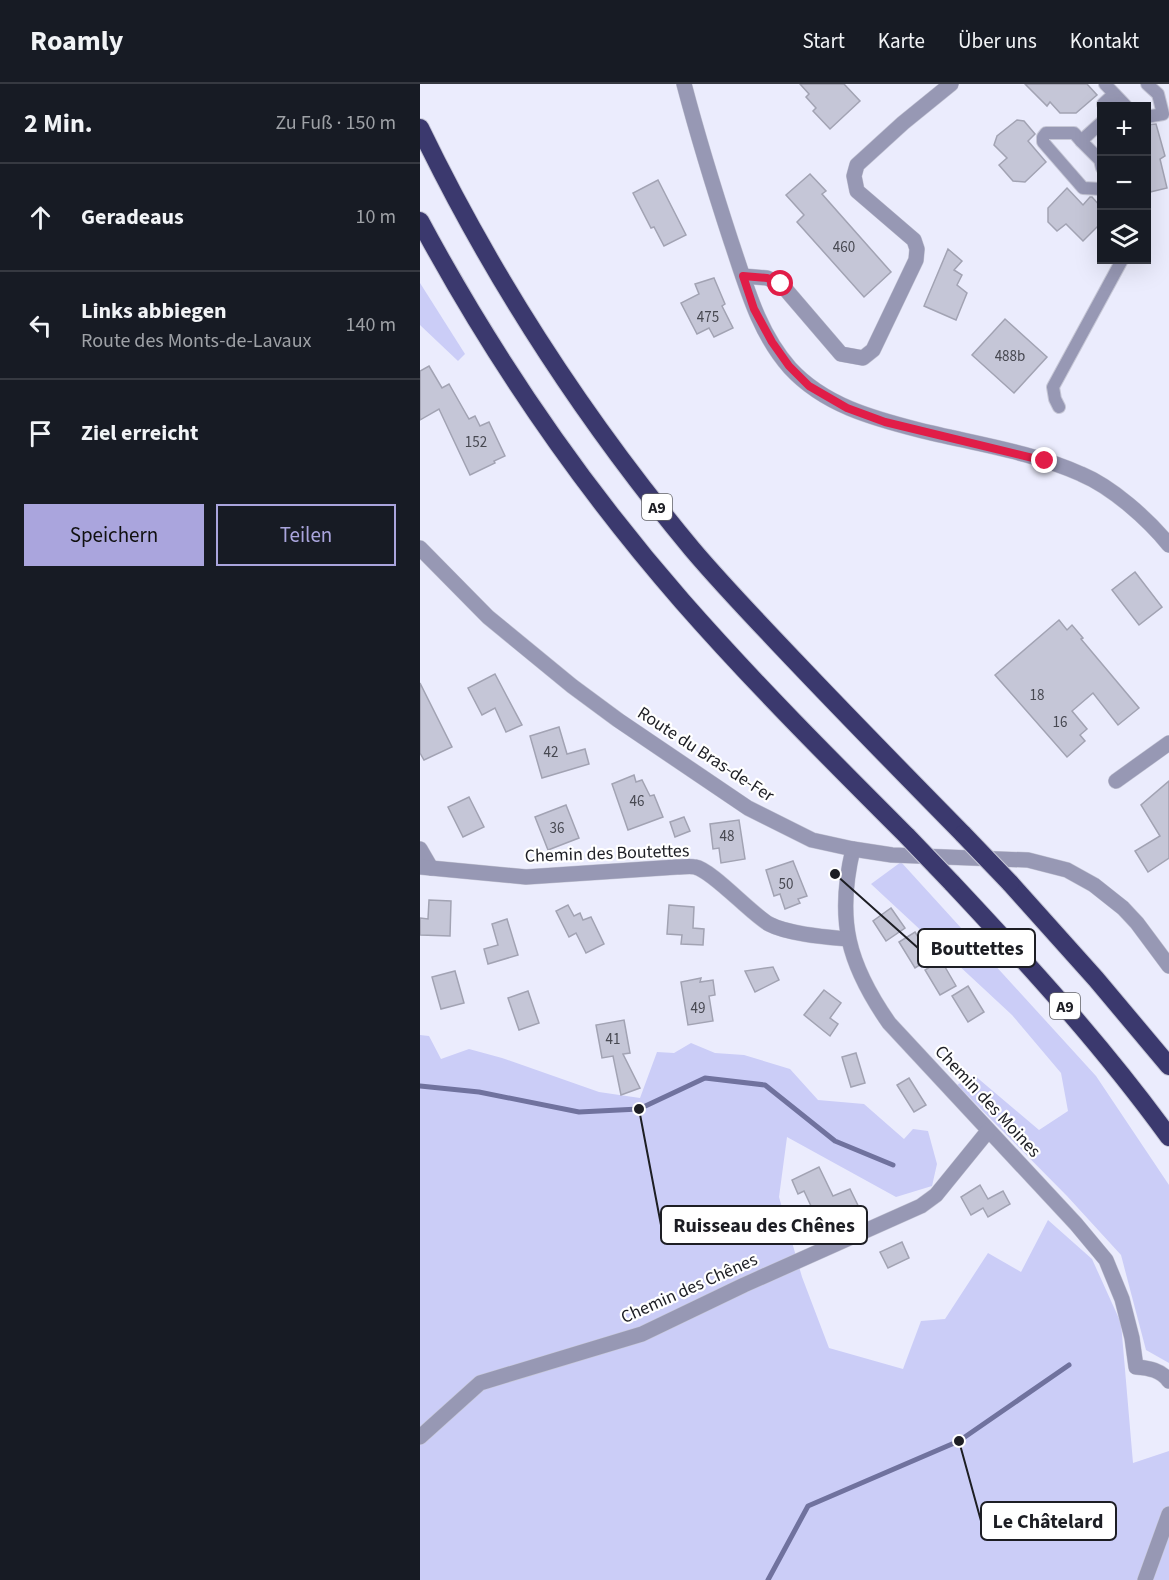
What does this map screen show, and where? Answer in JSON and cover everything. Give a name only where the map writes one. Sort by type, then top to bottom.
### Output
[{"type":"highway","name":"A9","points":[[420,128],[463,213],[512,300],[562,377],[626,467],[694,551],[759,624],[1010,882],[1169,1065]]},
{"type":"highway","name":"A9","points":[[420,221],[453,282],[503,364],[595,494],[680,599],[733,658],[1020,955],[1095,1042],[1169,1137]]},
{"type":"street","points":[[684,84],[705,161],[754,309],[772,342],[789,366],[809,386],[847,408],[885,422],[1045,461],[1083,474],[1132,509],[1169,545]]},
{"type":"street","points":[[743,276],[767,278],[781,284],[841,354],[862,358],[873,350],[916,260],[917,249],[914,240],[857,191],[854,177],[857,165],[951,84]]},
{"type":"street","points":[[1105,84],[1122,102]]},
{"type":"street","points":[[1147,84],[1158,94],[1163,114],[1151,116]]},
{"type":"street","points":[[1105,102],[1114,94]]},
{"type":"street","points":[[1081,141],[1097,126]]},
{"type":"street","points":[[1097,157],[1074,133],[1046,133],[1043,137],[1043,142],[1083,188],[1097,189]]},
{"type":"street","points":[[1059,407],[1053,387],[1120,264]]},
{"type":"street","name":"Route du Bras-de-Fer","points":[[420,548],[488,617],[572,686],[748,808],[812,840],[853,849],[892,855],[1028,860],[1067,870],[1094,885],[1123,908],[1169,966]]},
{"type":"street","points":[[1116,780],[1169,743]]},
{"type":"street","points":[[420,849],[425,868]]},
{"type":"street","name":"Chemin des Moines","points":[[853,849],[844,903],[847,939],[868,988],[889,1023],[1076,1224],[1106,1260],[1122,1299],[1132,1338],[1136,1368],[1151,1368],[1169,1381]]},
{"type":"street","name":"Chemin des Boutettes","points":[[425,868],[526,877],[698,867],[753,914],[772,925],[820,937],[847,939]]},
{"type":"street","name":"Chemin des Chênes","points":[[420,1437],[480,1383],[642,1334],[744,1285],[921,1206],[936,1195],[988,1131]]},
{"type":"street","points":[[1144,1580],[1169,1514]]},
{"type":"shaded area","points":[[420,283],[465,354],[458,361],[420,325]]},
{"type":"shaded area","points":[[901,862],[1096,1076],[1169,1185],[1169,1363],[1146,1350],[1121,1255],[1067,1196],[957,1085],[974,1075],[1039,1130],[1068,1111],[1061,1073],[1012,1015],[871,884]]},
{"type":"shaded area","points":[[420,1035],[429,1036],[441,1059],[469,1049],[502,1058],[599,1092],[640,1098],[657,1052],[674,1053],[691,1043],[715,1053],[744,1055],[790,1069],[818,1100],[864,1104],[904,1139],[913,1129],[928,1131],[937,1164],[932,1186],[896,1197],[787,1137],[779,1197],[802,1277],[829,1348],[903,1369],[921,1321],[945,1319],[988,1253],[1021,1272],[1048,1220],[1092,1259],[1121,1323],[1133,1463],[1169,1451],[1169,1580],[420,1580]]},
{"type":"building","points":[[800,84],[844,84],[860,101],[830,129],[813,111],[816,108],[806,97],[809,94]]},
{"type":"building","points":[[1025,84],[1087,84],[1097,95],[1076,113],[1060,113],[1050,102],[1047,106]]},
{"type":"building","points":[[1017,120],[1024,121],[1035,134],[1028,141],[1046,162],[1025,182],[1013,181],[999,165],[1007,158],[994,145],[997,136]]},
{"type":"building","points":[[1151,124],[1156,124],[1165,156],[1160,159],[1167,188],[1151,192],[1151,156]]},
{"type":"building","points":[[810,174],[826,191],[822,194],[891,272],[864,297],[797,222],[804,215],[786,195]]},
{"type":"building","points":[[658,180],[686,235],[664,246],[654,227],[651,228],[633,193]]},
{"type":"building","points":[[1067,188],[1083,205],[1092,197],[1097,203],[1097,227],[1083,241],[1066,224],[1057,231],[1048,222],[1048,208]]},
{"type":"building","points":[[948,249],[962,261],[954,270],[962,275],[957,285],[967,293],[956,320],[924,306]]},
{"type":"building","points":[[714,278],[725,304],[722,306],[733,328],[714,337],[709,328],[697,334],[681,303],[699,294],[695,284]]},
{"type":"building","points":[[1005,319],[1047,357],[1014,393],[972,355]]},
{"type":"building","points":[[429,366],[442,388],[449,384],[469,419],[475,416],[480,426],[489,422],[505,456],[470,475],[439,409],[420,420],[420,371]]},
{"type":"building","points":[[1135,572],[1162,607],[1139,625],[1112,590]]},
{"type":"building","points":[[1059,620],[1067,630],[1072,625],[1139,708],[1118,725],[1093,693],[1072,711],[1087,729],[1080,735],[1085,741],[1067,757],[995,675]]},
{"type":"building","points":[[495,674],[522,725],[506,732],[495,708],[482,715],[468,688]]},
{"type":"building","points":[[420,683],[452,747],[424,760],[420,753]]},
{"type":"building","points":[[559,727],[567,754],[585,749],[589,764],[542,778],[530,736]]},
{"type":"building","points":[[634,775],[636,782],[642,780],[650,796],[654,795],[663,817],[628,830],[612,784]]},
{"type":"building","points":[[1169,781],[1169,858],[1148,872],[1135,851],[1160,836],[1141,805]]},
{"type":"building","points":[[469,797],[484,827],[463,837],[448,807]]},
{"type":"building","points":[[566,805],[579,838],[548,850],[535,817]]},
{"type":"building","points":[[684,817],[690,831],[675,837],[670,822]]},
{"type":"building","points":[[739,820],[745,859],[721,863],[719,848],[713,849],[710,824]]},
{"type":"building","points":[[793,861],[807,896],[798,899],[800,903],[785,909],[780,894],[774,896],[766,870]]},
{"type":"building","points":[[429,900],[451,901],[450,936],[420,935],[420,918],[428,919]]},
{"type":"building","points":[[568,905],[574,916],[580,913],[583,920],[591,917],[604,944],[586,953],[576,933],[569,937],[556,911]]},
{"type":"building","points":[[669,905],[694,907],[693,928],[704,929],[703,945],[681,944],[682,935],[667,934]]},
{"type":"building","points":[[891,908],[905,928],[886,941],[873,921]]},
{"type":"building","points":[[507,919],[518,955],[488,964],[484,949],[498,945],[492,924]]},
{"type":"building","points":[[915,932],[931,958],[915,968],[899,942]]},
{"type":"building","points":[[941,960],[956,986],[940,995],[925,970]]},
{"type":"building","points":[[773,967],[779,980],[755,992],[745,971]]},
{"type":"building","points":[[455,971],[464,1003],[441,1009],[432,977]]},
{"type":"building","points":[[701,978],[700,982],[713,980],[715,995],[709,996],[713,1021],[688,1025],[681,982]]},
{"type":"building","points":[[968,986],[984,1012],[968,1022],[952,996]]},
{"type":"building","points":[[824,990],[841,1003],[830,1018],[838,1024],[830,1036],[804,1015]]},
{"type":"building","points":[[528,991],[539,1023],[519,1030],[508,998]]},
{"type":"building","points":[[624,1020],[630,1053],[623,1054],[640,1088],[621,1095],[613,1056],[602,1058],[596,1025]]},
{"type":"building","points":[[856,1053],[865,1083],[851,1087],[842,1057]]},
{"type":"building","points":[[909,1078],[926,1105],[914,1112],[897,1085]]},
{"type":"building","points":[[819,1167],[833,1196],[850,1189],[865,1220],[826,1238],[804,1191],[798,1194],[792,1180]]},
{"type":"building","points":[[980,1185],[988,1199],[1003,1191],[1010,1204],[988,1217],[983,1208],[971,1215],[961,1197]]},
{"type":"building","points":[[902,1242],[909,1258],[888,1268],[880,1252]]},
{"type":"waterway","points":[[420,1086],[479,1092],[579,1112],[639,1109],[705,1078],[765,1085],[835,1141],[893,1165]]},
{"type":"waterway","points":[[768,1580],[808,1506],[959,1441],[1069,1365]]},
{"type":"place","name":"Bouttettes","points":[[835,874]]},
{"type":"place","name":"Ruisseau des Chênes","points":[[639,1109]]},
{"type":"place","name":"Le Châtelard","points":[[959,1441]]},
{"type":"route","points":[[781,284],[767,278],[743,276],[754,309],[772,342],[789,366],[809,386],[847,408],[885,422],[1045,461]]}]
